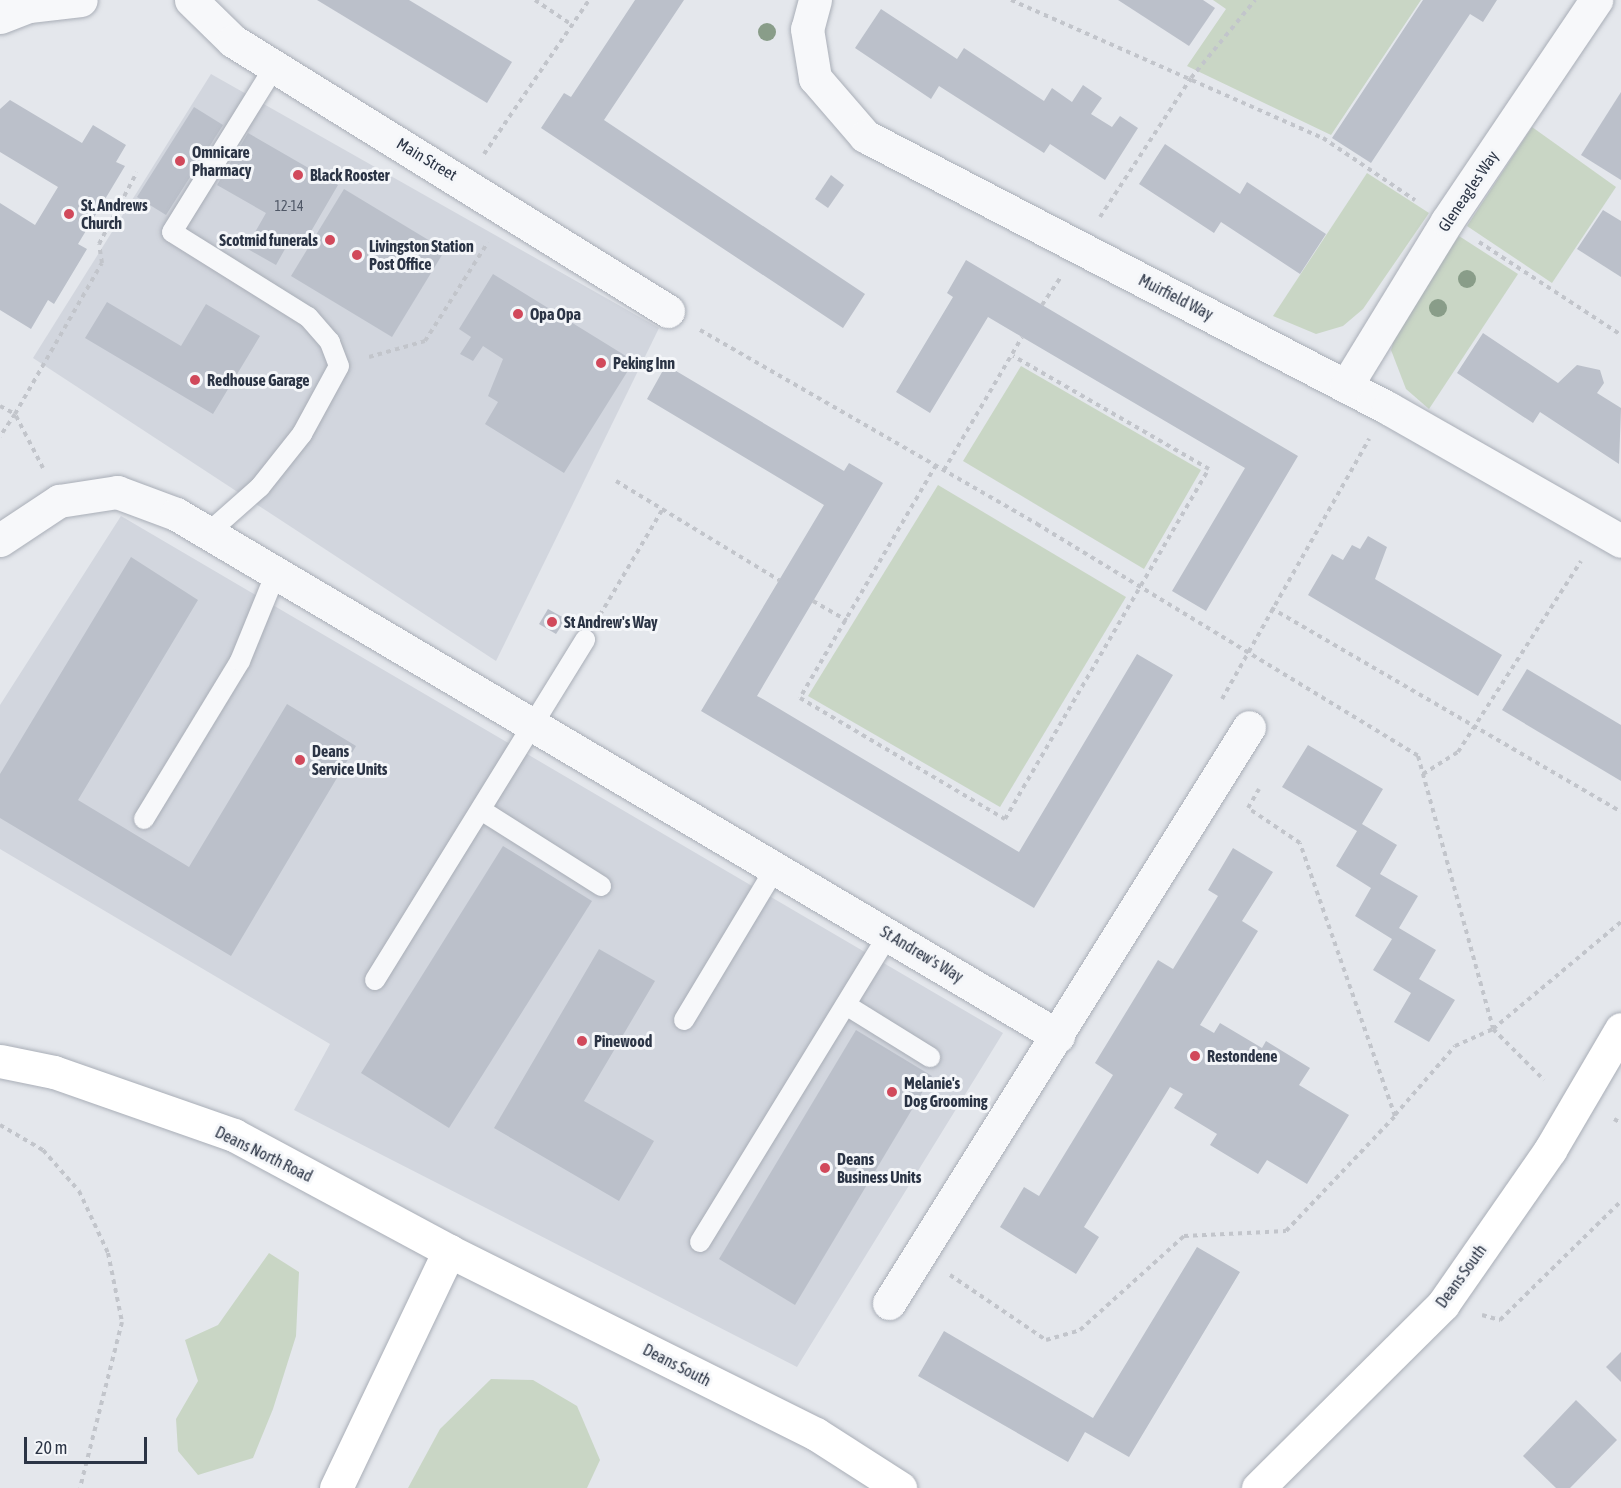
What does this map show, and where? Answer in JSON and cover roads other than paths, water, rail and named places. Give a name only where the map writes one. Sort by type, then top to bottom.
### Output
[{"type":"street","points":[[0,17],[29,6],[81,0]]},
{"type":"street","name":"Main Street","points":[[192,0],[233,41],[465,182],[668,311]]},
{"type":"street","name":"Muirfield Way","points":[[815,0],[807,29],[815,78],[865,136],[1388,408],[1611,535]]},
{"type":"street","name":"Gleneagles Way","points":[[1346,386],[1447,221],[1596,0]]},
{"type":"street","name":"St Andrew's Way","points":[[0,540],[59,501],[117,492],[176,514],[890,934],[1058,1036]]},
{"type":"street","points":[[889,1303],[1058,1036],[1249,727]]},
{"type":"street","name":"Deans South","points":[[1258,1488],[1443,1304],[1550,1150],[1621,1029]]},
{"type":"street","name":"Deans North Road","points":[[0,1061],[54,1072],[234,1135],[449,1251]]},
{"type":"street","points":[[336,1488],[449,1251]]},
{"type":"street","name":"Deans South","points":[[449,1251],[816,1434],[900,1488]]},
{"type":"lane","points":[[208,532],[267,478],[302,434],[339,366],[330,342],[308,317],[172,232],[275,66]]},
{"type":"lane","points":[[144,819],[240,661],[276,573]]},
{"type":"lane","points":[[375,980],[534,726],[585,640]]},
{"type":"lane","points":[[481,810],[600,885]]},
{"type":"lane","points":[[684,1020],[776,867]]},
{"type":"lane","points":[[700,1242],[890,934]]},
{"type":"lane","points":[[846,1005],[930,1057]]},
{"type":"place","name":"Omnicare Pharmacy","points":[[180,161]]},
{"type":"place","name":"Black Rooster","points":[[298,175]]},
{"type":"place","name":"St. Andrews Church","points":[[69,214]]},
{"type":"place","name":"Scotmid funerals","points":[[330,240]]},
{"type":"place","name":"Livingston Station Post Office","points":[[357,255]]},
{"type":"place","name":"Opa Opa","points":[[518,314]]},
{"type":"place","name":"Peking Inn","points":[[601,363]]},
{"type":"place","name":"Redhouse Garage","points":[[195,380]]},
{"type":"place","name":"St Andrew's Way","points":[[552,622]]},
{"type":"place","name":"Deans Service Units","points":[[300,760]]},
{"type":"place","name":"Pinewood","points":[[582,1041]]},
{"type":"place","name":"Restondene","points":[[1195,1056]]},
{"type":"place","name":"Melanie's Dog Grooming","points":[[892,1092]]},
{"type":"place","name":"Deans Business Units","points":[[825,1168]]}]
